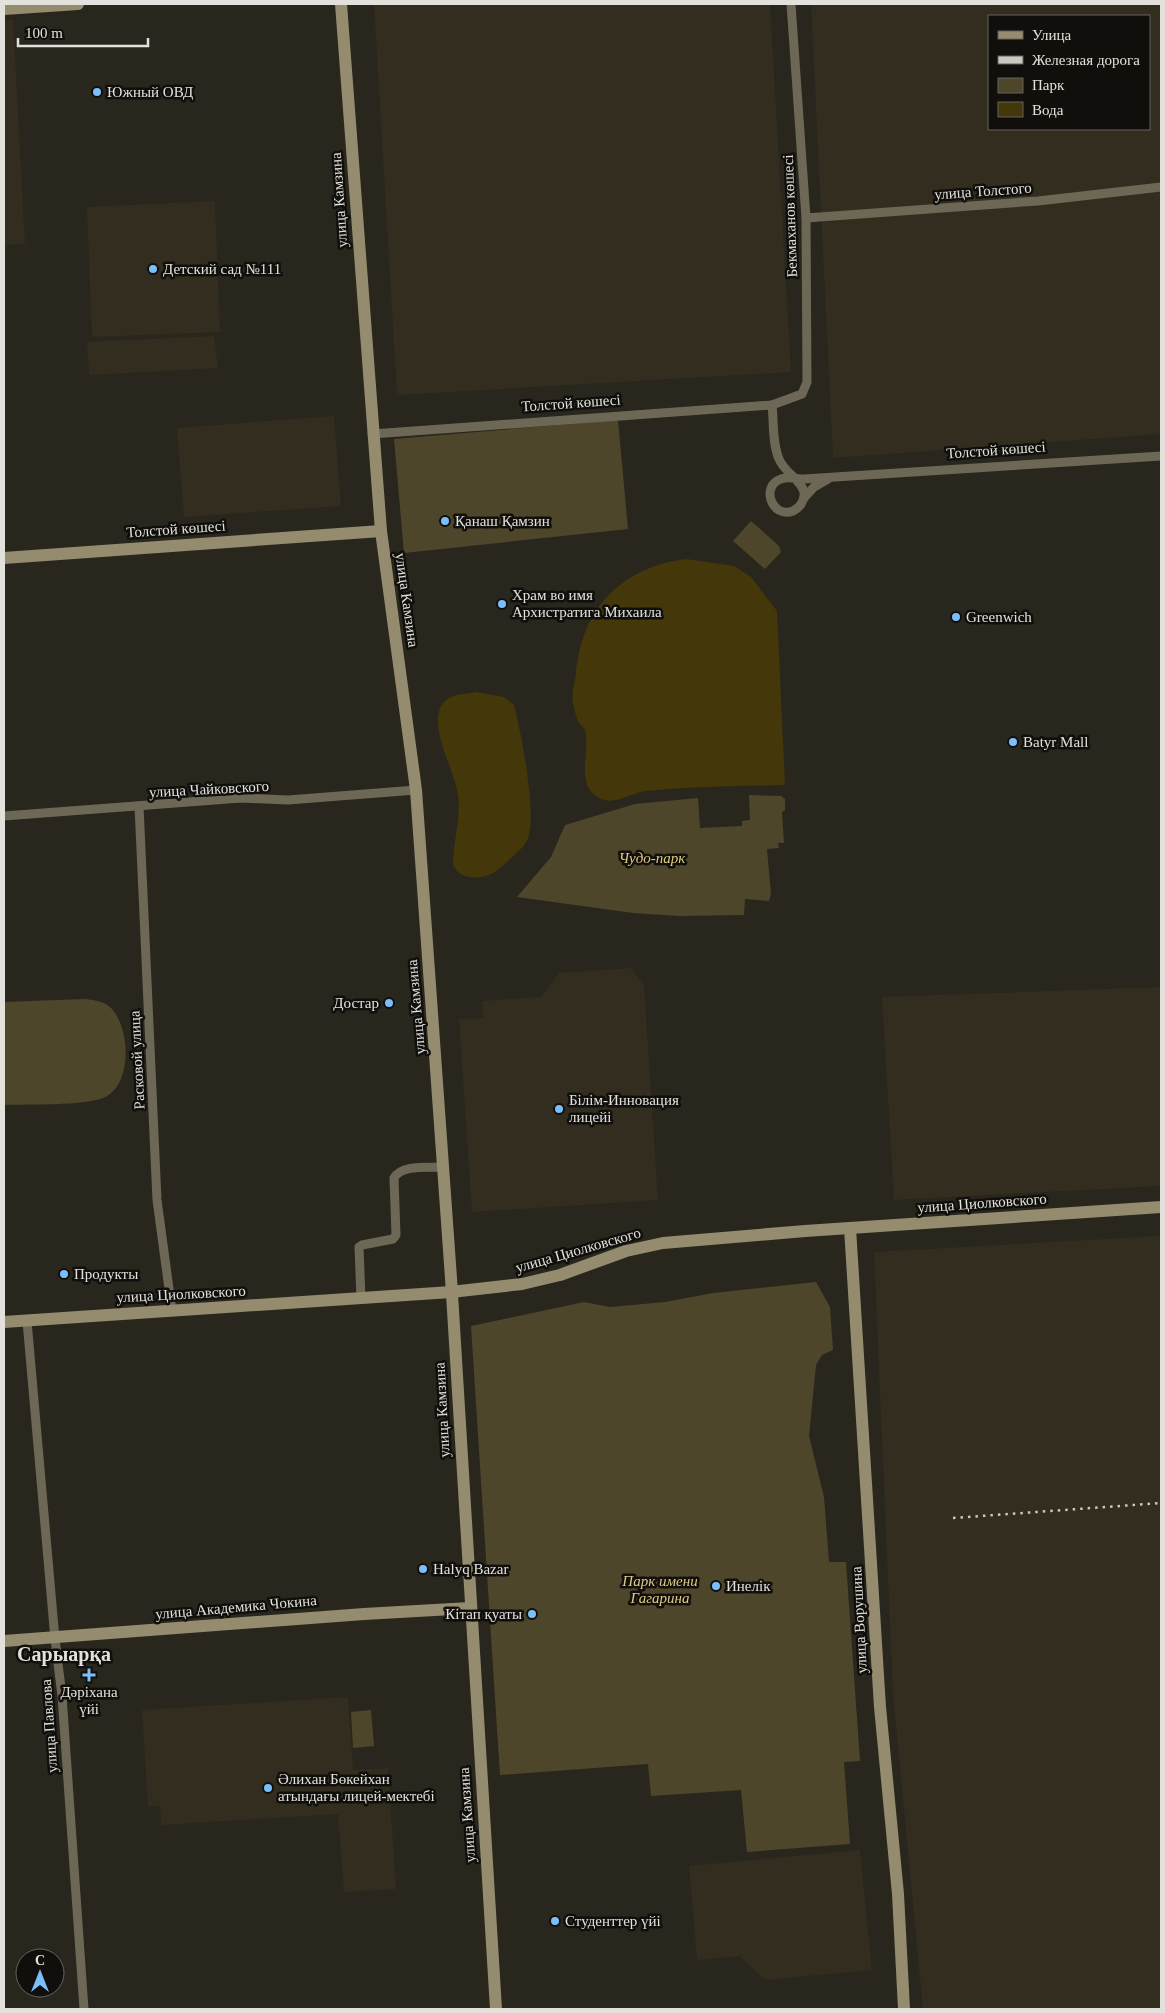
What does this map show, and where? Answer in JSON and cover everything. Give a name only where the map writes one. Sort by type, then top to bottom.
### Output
[{"type":"main road","points":[[4,9],[78,4]]},
{"type":"main road","name":"улица Камзина","points":[[341,4],[372,434],[381,531],[416,790],[452,1292],[496,2009]]},
{"type":"main road","name":"Толстой көшесі","points":[[4,558],[381,531]]},
{"type":"main road","name":"улица Циолковского","points":[[4,1322],[452,1292],[522,1284],[560,1275],[626,1252],[663,1243],[1161,1207]]},
{"type":"main road","name":"улица Ворушина","points":[[850,1228],[880,1706],[887,1767],[904,2009]]},
{"type":"main road","name":"улица Академика Чокина","points":[[4,1641],[248,1622],[470,1608]]},
{"type":"street","name":"Бекмаханов көшесі","points":[[772,405],[802,394],[807,382],[806,218],[791,4]]},
{"type":"street","name":"улица Толстого","points":[[806,218],[1038,201],[1161,187]]},
{"type":"street","name":"Толстой көшесі","points":[[372,434],[772,405]]},
{"type":"street","points":[[772,405],[778,458],[777,473],[770,496],[771,501],[783,512],[794,510],[814,487],[833,478]]},
{"type":"street","name":"Толстой көшесі","points":[[833,478],[1161,456]]},
{"type":"street","points":[[778,458],[785,470],[802,486],[804,498]]},
{"type":"street","points":[[772,485],[782,478],[833,478]]},
{"type":"street","name":"улица Чайковского","points":[[4,816],[241,798],[288,800],[416,790]]},
{"type":"street","name":"Расковой улица","points":[[139,806],[158,1200],[172,1311]]},
{"type":"street","points":[[361,1299],[359,1248],[362,1245],[394,1239],[396,1235],[394,1178],[397,1173],[404,1170],[443,1167]]},
{"type":"street","name":"улица Павлова","points":[[28,1321],[54,1638],[62,1696],[84,2009]]},
{"type":"shaded area","points":[[374,4],[770,4],[791,372],[397,395]]},
{"type":"shaded area","points":[[811,4],[1161,4],[1161,434],[833,458]]},
{"type":"shaded area","points":[[4,20],[13,20],[25,244],[4,245]]},
{"type":"shaded area","name":"Детский сад №111","points":[[215,201],[220,332],[92,337],[87,207]]},
{"type":"shaded area","points":[[214,336],[218,368],[89,375],[87,342]]},
{"type":"shaded area","points":[[334,416],[341,506],[184,517],[177,428]]},
{"type":"shaded area","name":"Білім-Инновация лицейі","points":[[632,968],[644,986],[658,1200],[472,1212],[459,1019],[483,1018],[482,1001],[541,997],[559,973]]},
{"type":"shaded area","points":[[1161,987],[1161,1186],[894,1200],[882,997]]},
{"type":"shaded area","points":[[1161,1236],[1161,2009],[923,2009],[893,1694],[874,1252]]},
{"type":"shaded area","name":"Әлихан Бөкейхан атындағы лицей-мектебі","points":[[348,1697],[353,1770],[388,1768],[396,1889],[344,1892],[338,1814],[161,1825],[160,1806],[148,1806],[142,1710]]},
{"type":"shaded area","points":[[860,1850],[872,1970],[765,1980],[740,1956],[697,1960],[689,1866]]},
{"type":"green space","points":[[618,420],[628,529],[404,553],[394,439]]},
{"type":"green space","points":[[751,521],[779,546],[781,552],[765,569],[733,541]]},
{"type":"green space","name":"Чудо-парк","points":[[749,795],[781,796],[785,799],[785,810],[782,812],[784,843],[778,843],[779,848],[767,849],[771,894],[769,901],[745,899],[744,915],[679,916],[633,913],[517,897],[551,857],[565,825],[635,804],[698,798],[700,828],[742,826],[742,821],[750,820]]},
{"type":"green space","points":[[95,1000],[107,1005],[117,1016],[125,1041],[126,1055],[120,1082],[113,1091],[103,1098],[94,1101],[4,1105],[4,1002]]},
{"type":"green space","name":"Парк имени Гагарина","points":[[816,1282],[830,1307],[833,1350],[822,1355],[816,1365],[809,1436],[824,1497],[829,1562],[846,1562],[860,1761],[844,1762],[850,1844],[747,1852],[741,1790],[651,1796],[648,1764],[500,1775],[471,1326],[584,1302],[610,1307],[665,1302],[713,1293]]},
{"type":"green space","points":[[371,1710],[374,1746],[353,1748],[351,1712]]},
{"type":"water","points":[[686,559],[734,566],[751,577],[777,611],[785,785],[663,789],[640,792],[612,801],[602,799],[593,794],[585,778],[585,730],[578,721],[573,699],[580,650],[587,629],[597,610],[609,595],[625,581],[643,571]]},
{"type":"water","points":[[476,692],[504,697],[514,705],[524,752],[531,810],[528,838],[522,848],[493,873],[474,878],[461,874],[453,865],[459,804],[456,786],[439,733],[438,720],[440,709],[446,700],[456,695]]},
{"type":"railway","points":[[953,1518],[1161,1503]]},
{"type":"place","name":"Южный ОВД","points":[[97,92]]},
{"type":"place","name":"Детский сад №111","points":[[153,269]]},
{"type":"place","name":"Қанаш Қамзин","points":[[445,521]]},
{"type":"place","name":"Храм во имя Архистратига Михаила","points":[[502,604]]},
{"type":"place","name":"Greenwich","points":[[956,617]]},
{"type":"place","name":"Batyr Mall","points":[[1013,742]]},
{"type":"place","name":"Достар","points":[[389,1003]]},
{"type":"place","name":"Білім-Инновация лицейі","points":[[559,1109]]},
{"type":"place","name":"Продукты","points":[[64,1274]]},
{"type":"place","name":"Halyq Bazar","points":[[423,1569]]},
{"type":"place","name":"Инелік","points":[[716,1586]]},
{"type":"place","name":"Кітап қуаты","points":[[532,1614]]},
{"type":"place","name":"Дәріхана үйі","points":[[89,1675]]},
{"type":"place","name":"Әлихан Бөкейхан атындағы лицей-мектебі","points":[[268,1788]]},
{"type":"place","name":"Студенттер үйі","points":[[555,1921]]},
{"type":"district","name":"Сарыарқа","points":[[64,1654]]}]
